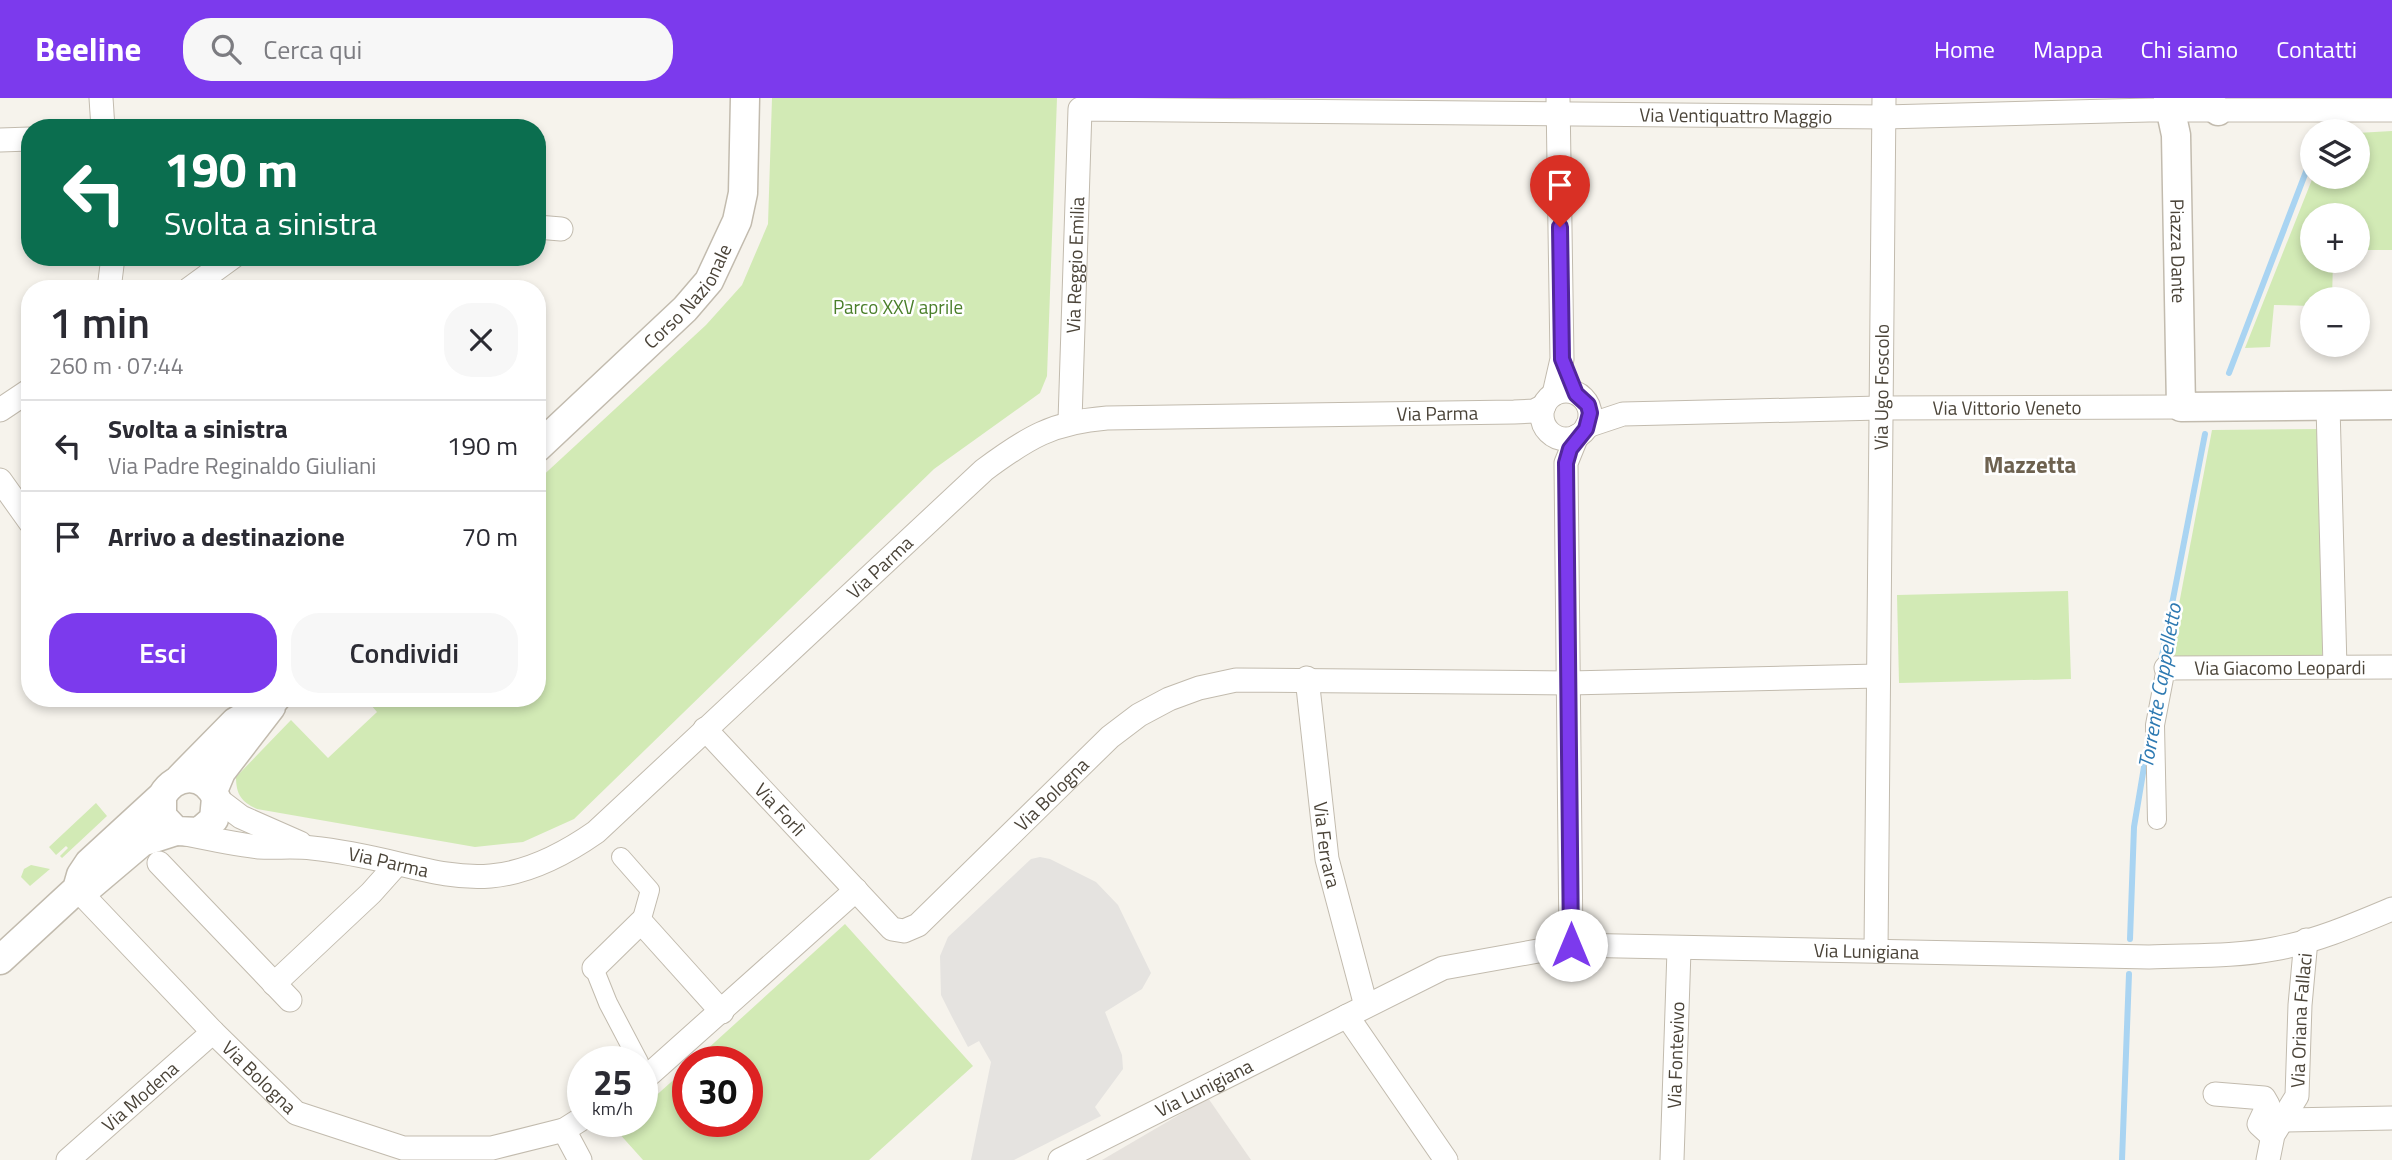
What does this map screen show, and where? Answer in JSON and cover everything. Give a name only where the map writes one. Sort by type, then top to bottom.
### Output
[{"type":"street","points":[[102,98],[103,119]]},
{"type":"street","name":"Corso Nazionale","points":[[546,440],[685,309],[709,281],[727,248],[743,193],[745,98]]},
{"type":"street","points":[[2177,102],[2207,101],[2218,111],[2392,110]]},
{"type":"street","name":"Via Ventiquattro Maggio","points":[[1080,109],[1885,108],[2177,102]]},
{"type":"street","name":"Piazza Dante","points":[[2177,102],[2181,407]]},
{"type":"street","points":[[1558,107],[1562,359],[1566,415],[1571,945]]},
{"type":"street","name":"Via Ugo Foscolo","points":[[1876,951],[1885,108]]},
{"type":"street","name":"Via Reggio Emilia","points":[[1070,421],[1080,109]]},
{"type":"street","points":[[0,140],[21,139]]},
{"type":"street","points":[[546,228],[561,229]]},
{"type":"street","points":[[201,280],[221,266]]},
{"type":"street","points":[[0,410],[21,396]]},
{"type":"street","name":"Via Vittorio Veneto","points":[[1566,415],[1880,408],[2392,405]]},
{"type":"street","points":[[2328,406],[2335,667]]},
{"type":"street","name":"Via Parma","points":[[181,832],[261,847],[313,848],[462,878],[499,877],[535,868],[570,851],[609,845],[705,729],[984,470],[1016,446],[1070,421],[1221,415],[1514,412],[1566,415]]},
{"type":"street","points":[[0,480],[21,509]]},
{"type":"street","name":"Via Giacomo Leopardi","points":[[2166,668],[2392,667]]},
{"type":"street","points":[[2157,820],[2155,725],[2166,668]]},
{"type":"street","points":[[1310,678],[1356,671]]},
{"type":"street","points":[[1570,683],[1878,677]]},
{"type":"street","name":"Via Bologna","points":[[856,890],[892,929],[904,931],[918,925],[1111,737],[1139,715],[1199,688],[1236,680],[1310,678],[1570,683]]},
{"type":"street","name":"Via Ferrara","points":[[1310,678],[1327,859],[1357,1011]]},
{"type":"street","points":[[0,960],[77,889],[81,875],[89,863],[171,787],[235,722],[261,707]]},
{"type":"street","points":[[77,889],[88,887],[142,842],[181,832],[199,832],[208,827],[214,819],[220,772],[270,707]]},
{"type":"street","name":"Via Forlì","points":[[705,729],[856,890]]},
{"type":"street","points":[[171,787],[195,778],[215,795]]},
{"type":"street","points":[[171,787],[162,816],[181,832]]},
{"type":"street","name":"Via Parma","points":[[215,795],[241,817],[313,848]]},
{"type":"street","points":[[609,845],[650,890],[641,922],[594,968],[630,1046]]},
{"type":"street","points":[[159,863],[282,992],[396,865]]},
{"type":"street","name":"Via Bologna","points":[[77,889],[213,1032],[296,1113],[403,1148],[492,1148],[567,1126]]},
{"type":"street","points":[[658,1061],[722,1012],[856,890]]},
{"type":"street","name":"Via Lunigiana","points":[[1060,1160],[1443,968],[1571,945],[1679,950],[2149,957],[2274,949],[2346,929],[2392,909]]},
{"type":"street","points":[[641,922],[722,1012]]},
{"type":"street","name":"Via Oriana Fallaci","points":[[2268,1160],[2277,1128],[2297,1096],[2300,1005],[2306,940]]},
{"type":"street","name":"Via Fontevivo","points":[[1672,1160],[1679,950]]},
{"type":"street","points":[[1357,1011],[1446,1160]]},
{"type":"street","name":"Via Modena","points":[[68,1160],[213,1032]]},
{"type":"street","name":"Via Oriana Fallaci","points":[[2215,1094],[2264,1098],[2268,1105],[2259,1124],[2277,1128]]},
{"type":"street","points":[[2277,1128],[2392,1118]]},
{"type":"street","points":[[576,1137],[580,1160]]},
{"type":"shaded area","points":[[1031,859],[1050,859],[1096,882],[1118,905],[1151,973],[1142,989],[1105,1012],[1122,1055],[1123,1069],[1095,1107],[1101,1116],[1014,1160],[971,1160],[991,1062],[979,1041],[968,1047],[941,995],[940,956],[948,937]]},
{"type":"shaded area","points":[[1208,1098],[1251,1160],[1102,1160]]},
{"type":"green space","name":"Parco XXV aprile","points":[[772,98],[1057,98],[1047,376],[1040,393],[934,469],[574,819],[523,842],[475,847],[257,809],[247,804],[237,789],[236,777],[291,720],[328,758],[377,712],[373,707],[546,707],[546,473],[706,325],[742,285],[768,224]]},
{"type":"green space","points":[[2392,131],[2392,250],[2370,250],[2370,203],[2303,203],[2308,189],[2370,189],[2370,132]]},
{"type":"green space","points":[[2300,210],[2300,273],[2333,273],[2332,287],[2300,287],[2300,306],[2274,305],[2270,347],[2245,348]]},
{"type":"green space","points":[[2322,429],[2322,655],[2169,657],[2212,430]]},
{"type":"green space","points":[[2068,591],[2071,679],[1899,683],[1897,595]]},
{"type":"green space","points":[[96,803],[107,816],[62,858],[60,856],[68,848],[66,846],[56,855],[49,847]]},
{"type":"green space","points":[[31,865],[50,869],[30,886],[21,877],[24,869]]},
{"type":"green space","points":[[845,924],[973,1066],[869,1160],[643,1160],[622,1137],[658,1137],[658,1094],[672,1081],[672,1137],[763,1137],[763,1046],[711,1046]]},
{"type":"waterway","name":"Torrente Cappelletto","points":[[2229,373],[2300,187]]},
{"type":"waterway","name":"Torrente Cappelletto","points":[[2160,666],[2205,434]]},
{"type":"waterway","name":"Torrente Cappelletto","points":[[2130,939],[2134,827],[2148,743]]},
{"type":"waterway","name":"Torrente Cappelletto","points":[[2122,1160],[2129,974]]},
{"type":"district","name":"Mazzetta","points":[[2030,465]]},
{"type":"route","points":[[1560,227],[1562,359],[1576,394],[1583,398],[1590,413],[1586,429],[1577,436],[1566,463],[1571,945]]}]
